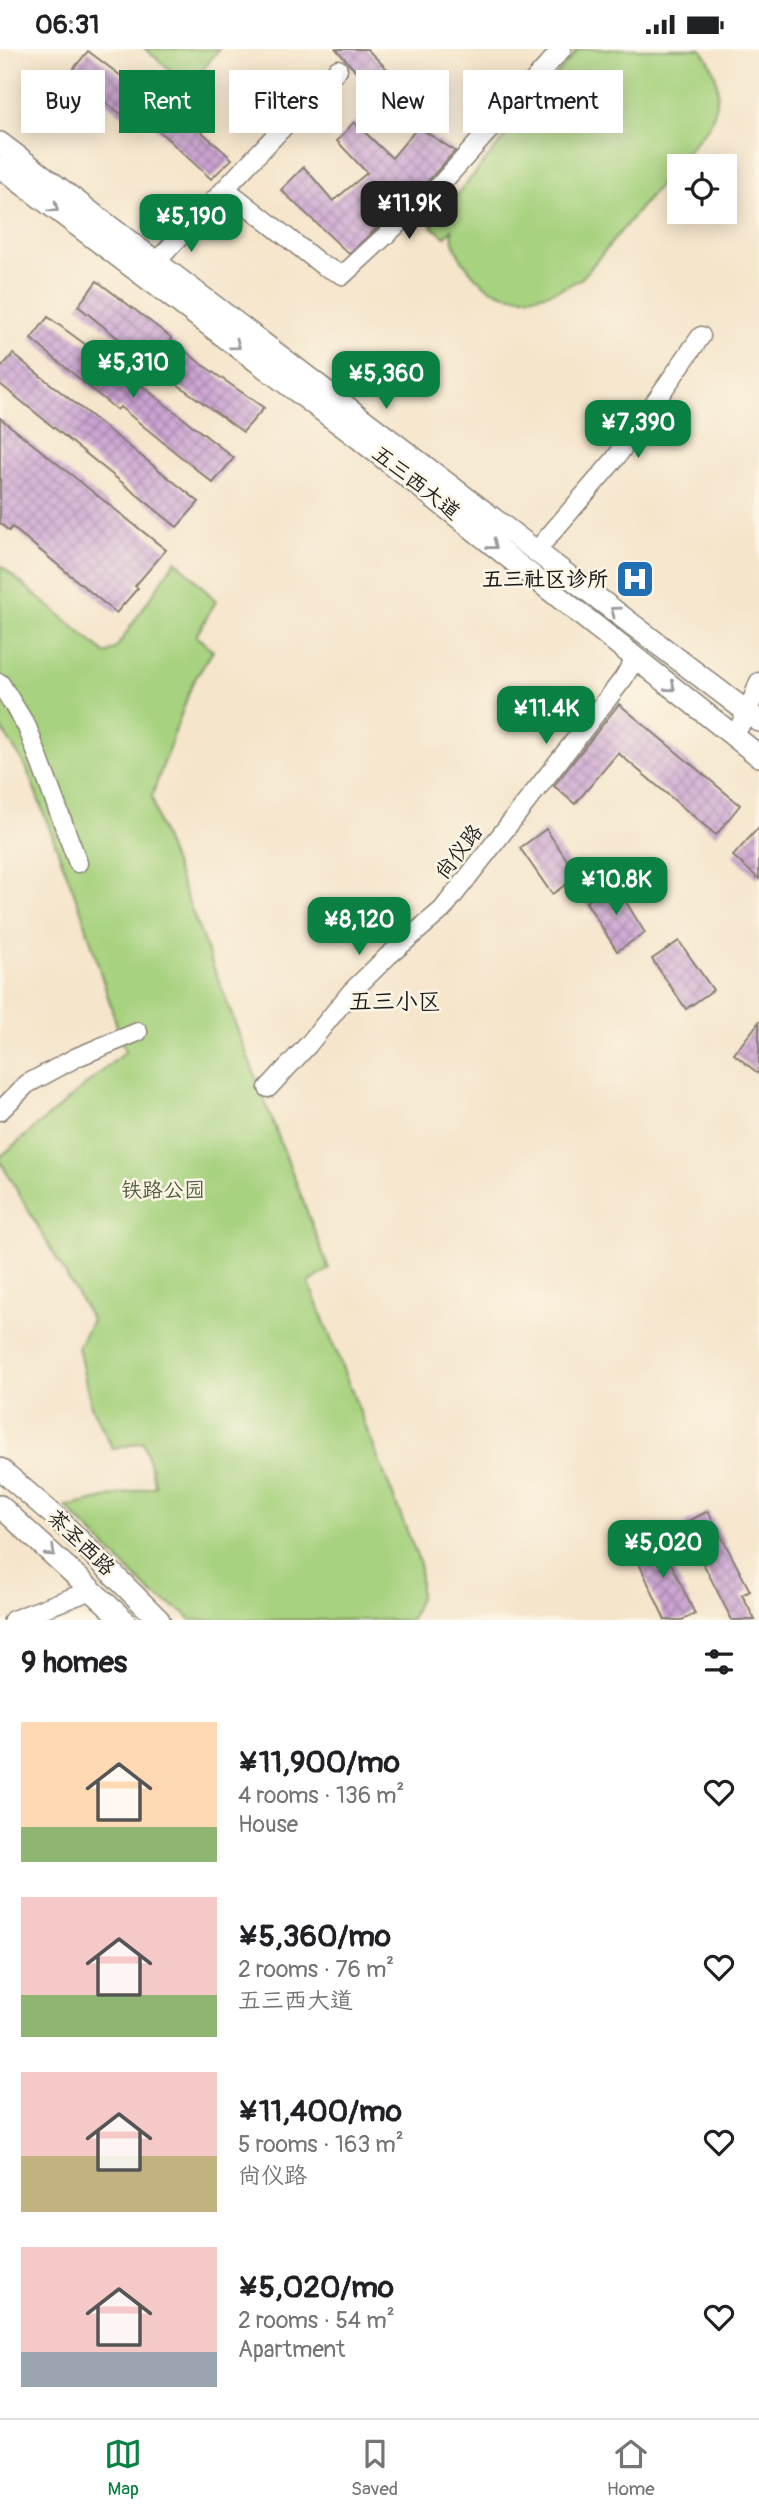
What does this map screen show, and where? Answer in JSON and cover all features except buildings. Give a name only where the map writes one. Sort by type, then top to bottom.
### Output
[{"type":"main road","name":"五三西大道","points":[[0,143],[753,716]]},
{"type":"main road","name":"五三西大道","points":[[0,167],[361,440],[759,756]]},
{"type":"main road","name":"茶圣西路","points":[[0,1469],[57,1518],[159,1620]]},
{"type":"main road","name":"茶圣西路","points":[[0,1506],[124,1620]]},
{"type":"street","points":[[226,189],[321,265],[343,275],[440,185],[562,49]]},
{"type":"street","points":[[156,262],[338,69]]},
{"type":"street","points":[[537,551],[615,459],[701,336]]},
{"type":"street","name":"尚仪路","points":[[268,1088],[308,1045],[351,992],[442,909],[624,678],[636,657]]},
{"type":"street","points":[[734,736],[753,716],[759,682]]},
{"type":"street","points":[[0,683],[27,727],[78,863]]},
{"type":"street","points":[[0,1111],[27,1084],[77,1057],[138,1032]]},
{"type":"street","points":[[13,1620],[92,1590]]},
{"type":"green space","points":[[145,49],[219,49],[203,70],[171,70]]},
{"type":"green space","points":[[578,49],[701,49],[716,77],[718,96],[709,126],[686,154],[667,154],[667,176],[582,278],[537,296],[507,295],[480,281],[468,268],[456,250],[452,229],[445,237],[431,226],[508,133],[623,133],[623,70],[561,70]]},
{"type":"green space","name":"铁路公园","points":[[176,560],[216,601],[196,636],[213,651],[192,684],[152,796],[158,822],[329,1269],[309,1283],[420,1564],[420,1597],[411,1620],[191,1620],[185,1613],[152,1594],[66,1507],[156,1486],[143,1442],[113,1449],[91,1406],[78,1347],[92,1320],[0,1161],[0,1157],[125,1052],[83,916],[26,767],[0,726],[0,565],[106,654],[116,648]]},
{"type":"place","name":"五三社区诊所","points":[[635,579]]},
{"type":"district","name":"五三小区","points":[[395,1001]]}]
